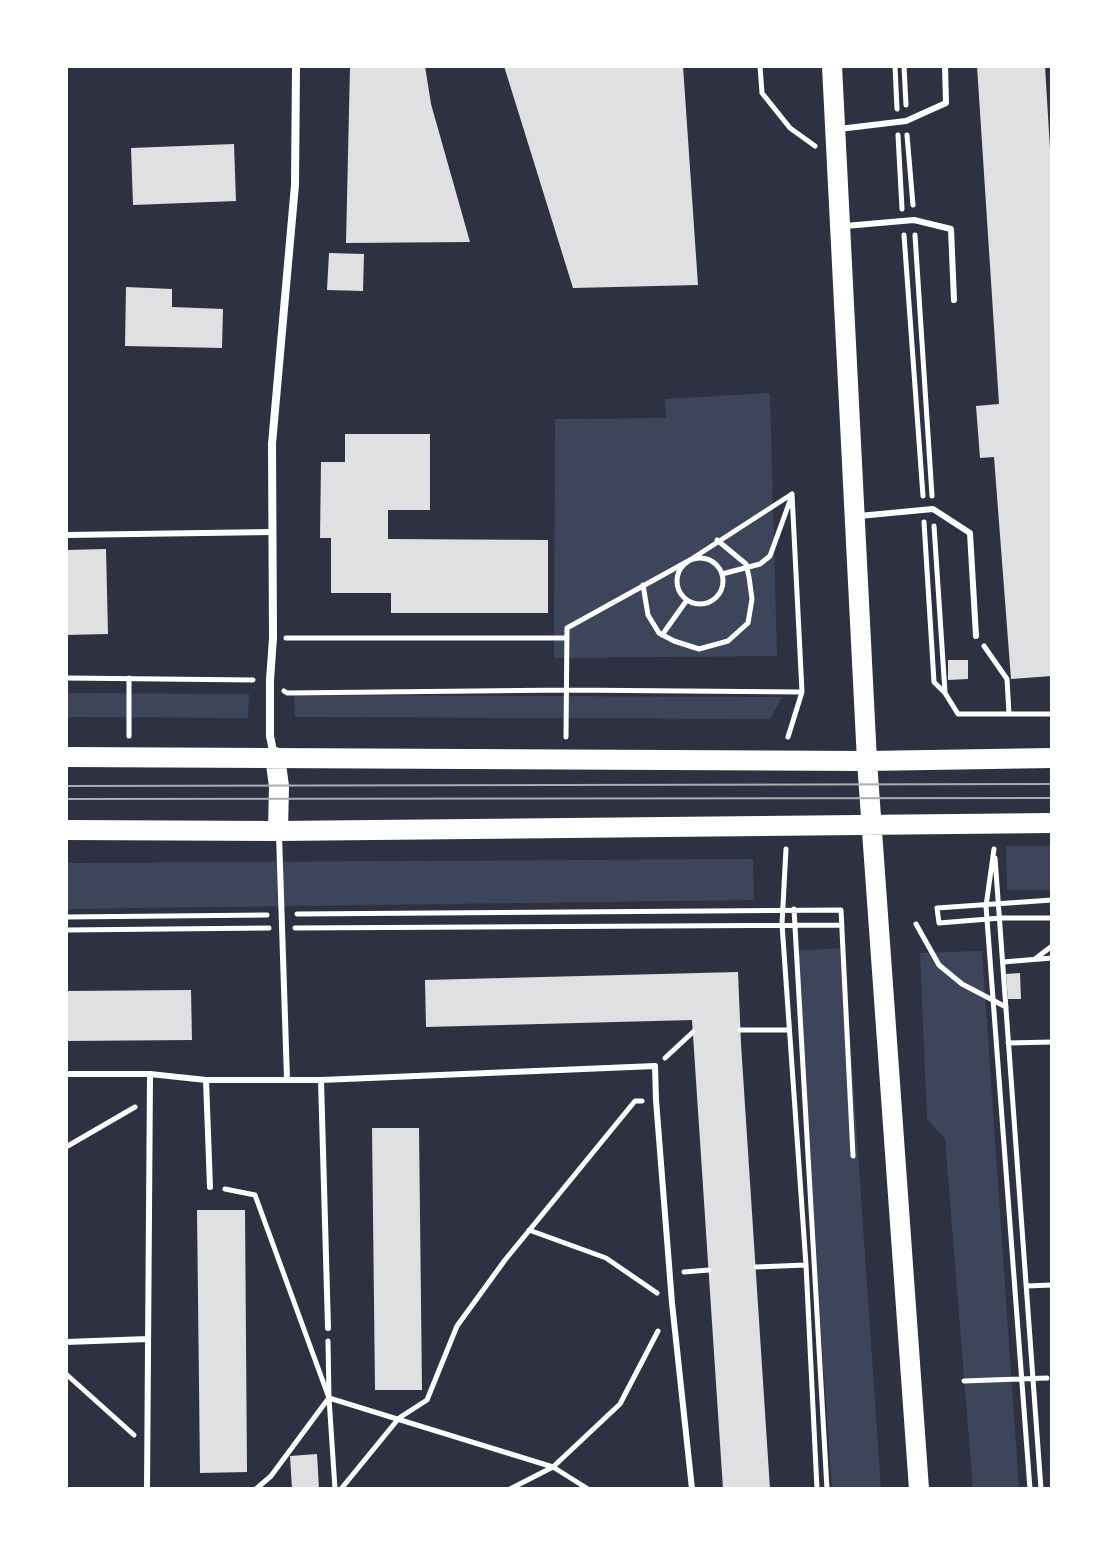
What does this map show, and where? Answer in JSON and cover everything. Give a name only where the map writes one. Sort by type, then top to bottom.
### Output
[{"type":"main road","points":[[832,66],[867,761],[919,1489]]},
{"type":"main road","points":[[66,757],[867,761],[1052,758]]},
{"type":"main road","points":[[275,757],[279,786],[278,831]]},
{"type":"main road","points":[[66,830],[278,831],[1052,823]]},
{"type":"street","points":[[275,757],[270,736],[272,444],[295,185],[296,66]]},
{"type":"lane","points":[[835,130],[906,121],[946,103],[945,66]]},
{"type":"lane","points":[[841,227],[914,220],[951,229],[954,300]]},
{"type":"lane","points":[[855,517],[933,509],[970,533],[976,636]]},
{"type":"lane","points":[[66,535],[272,532]]},
{"type":"lane","points":[[278,831],[287,1079]]},
{"type":"lane","points":[[66,1074],[150,1074],[206,1080],[321,1080],[655,1066],[672,1303],[692,1489]]},
{"type":"lane","points":[[147,1489],[150,1074]]},
{"type":"lane","points":[[206,1080],[210,1187]]},
{"type":"lane","points":[[321,1080],[328,1328]]},
{"type":"lane","points":[[66,1342],[148,1339]]},
{"type":"path","points":[[760,66],[762,93],[790,128],[837,161]]},
{"type":"path","points":[[895,66],[934,682],[958,714],[1052,714]]},
{"type":"path","points":[[904,66],[945,693]]},
{"type":"path","points":[[566,737],[567,628],[643,585],[690,560],[697,557],[713,561],[722,574],[722,589],[712,601],[698,604],[687,600],[679,592],[677,578],[682,566],[690,560],[717,540],[792,494]]},
{"type":"path","points":[[722,574],[760,564],[770,556],[792,494]]},
{"type":"path","points":[[788,737],[802,692],[792,494]]},
{"type":"path","points":[[643,585],[648,615],[662,635],[699,649],[728,641],[748,623],[752,599],[747,567],[717,540]]},
{"type":"path","points":[[662,635],[687,600]]},
{"type":"path","points":[[976,636],[1007,679],[1009,714]]},
{"type":"path","points":[[273,638],[567,638]]},
{"type":"path","points":[[66,678],[270,680],[287,693],[567,690],[802,692]]},
{"type":"path","points":[[129,678],[129,736]]},
{"type":"path","points":[[786,849],[781,909],[806,1265],[817,1489]]},
{"type":"path","points":[[1030,1489],[986,906],[994,849],[1041,1489]]},
{"type":"path","points":[[1052,900],[937,908],[939,923],[1052,918]]},
{"type":"path","points":[[794,909],[827,1489]]},
{"type":"path","points":[[66,917],[841,910],[853,1156]]},
{"type":"path","points":[[916,924],[939,965],[962,984],[1006,1007]]},
{"type":"path","points":[[66,930],[842,925]]},
{"type":"path","points":[[1035,959],[1052,946]]},
{"type":"path","points":[[1003,962],[1052,958]]},
{"type":"path","points":[[740,1030],[788,1030]]},
{"type":"path","points":[[655,1066],[693,1032]]},
{"type":"path","points":[[1008,1043],[1052,1042]]},
{"type":"path","points":[[66,1147],[149,1099]]},
{"type":"path","points":[[338,1489],[399,1418],[427,1400],[457,1326],[529,1230],[635,1101],[656,1100]]},
{"type":"path","points":[[210,1187],[255,1195],[329,1398]]},
{"type":"path","points":[[510,1489],[553,1467],[620,1404],[672,1303],[606,1258],[529,1230]]},
{"type":"path","points":[[756,1267],[806,1265]]},
{"type":"path","points":[[671,1273],[709,1270]]},
{"type":"path","points":[[1026,1286],[1052,1285]]},
{"type":"path","points":[[328,1328],[329,1398],[338,1489]]},
{"type":"path","points":[[66,1374],[147,1447]]},
{"type":"path","points":[[964,1381],[1047,1378]]},
{"type":"path","points":[[329,1398],[553,1467],[588,1489]]},
{"type":"path","points":[[256,1489],[271,1476],[329,1398]]},
{"type":"shaded area","points":[[770,393],[777,656],[554,658],[555,419],[666,418],[665,399]]},
{"type":"shaded area","points":[[66,693],[249,694],[248,718],[66,717]]},
{"type":"shaded area","points":[[294,695],[782,697],[770,719],[295,717]]},
{"type":"shaded area","points":[[1006,846],[1052,846],[1052,890],[1007,890]]},
{"type":"shaded area","points":[[753,859],[754,900],[66,909],[66,863]]},
{"type":"shaded area","points":[[844,948],[881,1489],[832,1489],[794,951]]},
{"type":"shaded area","points":[[982,951],[1019,1489],[973,1489],[945,1139],[927,1119],[920,953]]},
{"type":"building","points":[[350,66],[425,66],[431,104],[470,242],[346,243]]},
{"type":"building","points":[[504,66],[683,66],[698,285],[573,288]]},
{"type":"building","points":[[977,66],[1045,66],[1052,182],[1052,676],[1011,679],[994,457],[980,458],[976,406],[999,404]]},
{"type":"building","points":[[234,144],[236,201],[133,205],[131,148]]},
{"type":"building","points":[[329,253],[364,254],[363,291],[327,290]]},
{"type":"building","points":[[126,287],[172,289],[172,307],[223,309],[222,348],[125,346]]},
{"type":"building","points":[[345,434],[430,434],[430,510],[388,510],[388,539],[548,540],[548,613],[391,613],[391,593],[331,593],[331,538],[320,538],[321,462],[345,462]]},
{"type":"building","points":[[106,549],[108,634],[66,635],[66,550]]},
{"type":"building","points":[[948,660],[968,660],[968,679],[948,680]]},
{"type":"building","points":[[738,972],[770,1489],[723,1489],[692,1020],[426,1027],[425,980]]},
{"type":"building","points":[[1020,973],[1021,999],[1008,999],[1006,974]]},
{"type":"building","points":[[191,990],[192,1040],[66,1041],[66,991]]},
{"type":"building","points":[[372,1128],[419,1128],[422,1390],[375,1390]]},
{"type":"building","points":[[197,1210],[245,1210],[247,1472],[200,1473]]},
{"type":"building","points":[[317,1454],[319,1489],[292,1489],[290,1456]]},
{"type":"tram line","points":[[66,786],[1052,784]]},
{"type":"tram line","points":[[66,799],[1052,798]]}]
